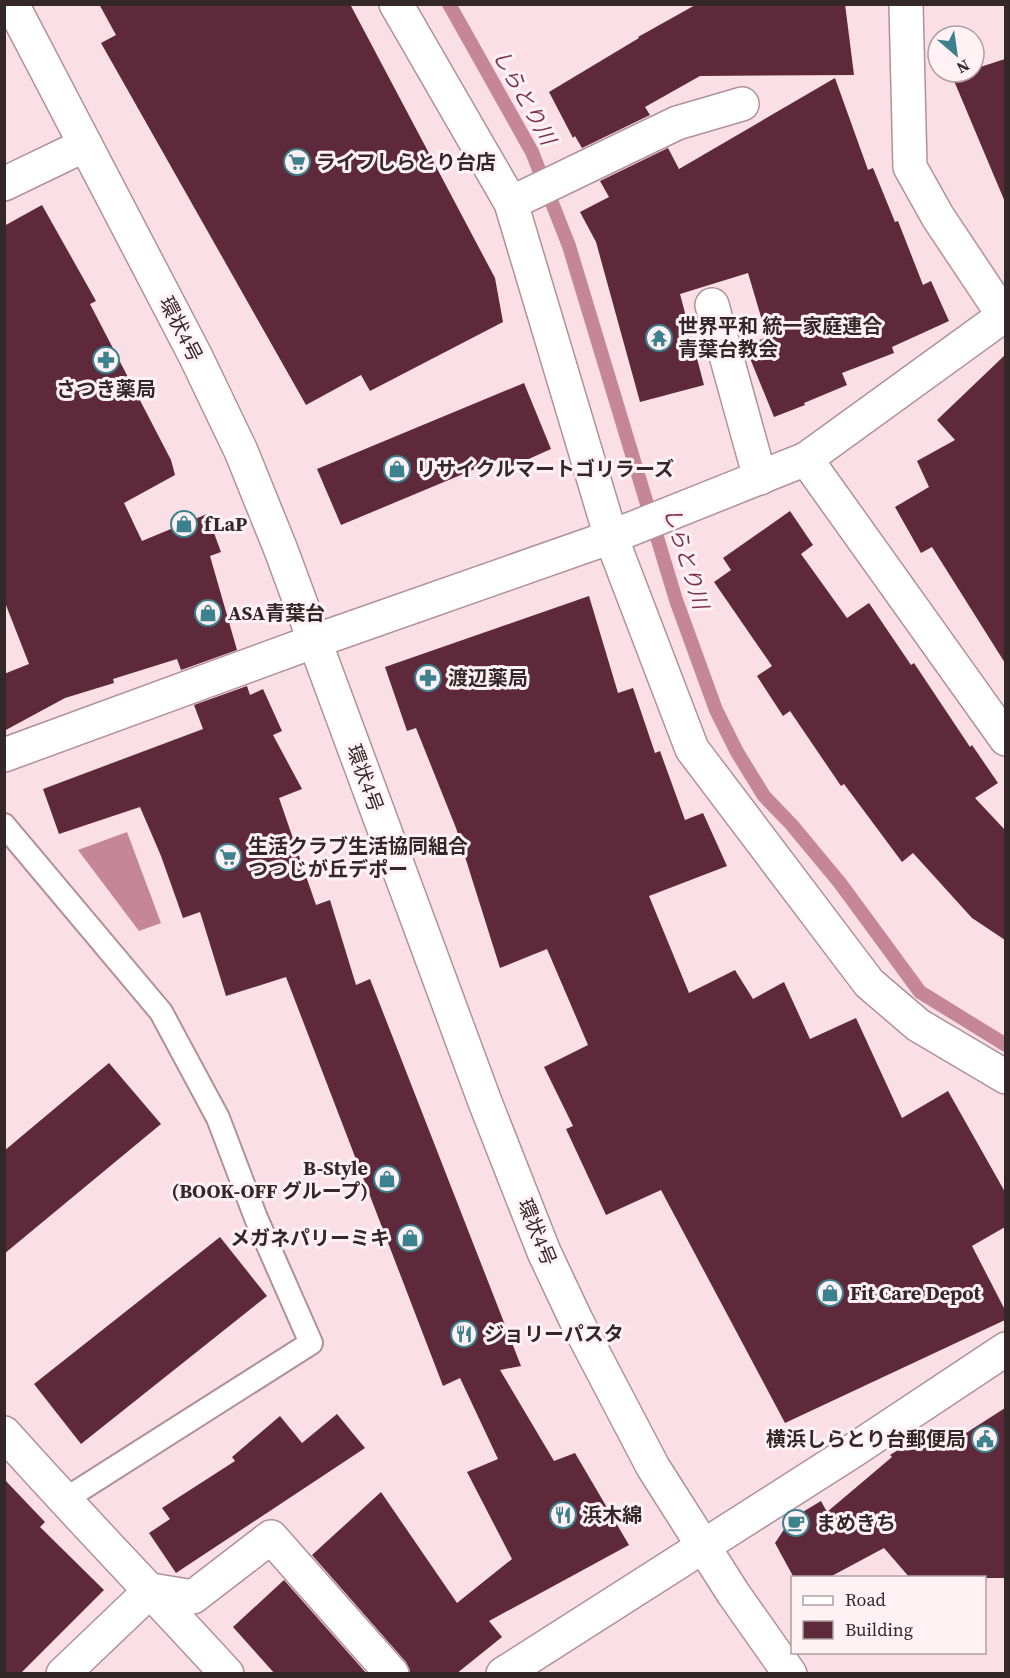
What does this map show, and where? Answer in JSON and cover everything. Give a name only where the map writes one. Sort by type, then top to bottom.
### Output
[{"type":"street","name":"環状4号","points":[[12,4],[195,355],[241,451],[281,550],[481,1091],[544,1252],[576,1320],[648,1457],[734,1593],[790,1674]]},
{"type":"street","points":[[396,4],[511,202],[616,535],[692,749],[869,983],[918,1025],[1005,1077]]},
{"type":"street","points":[[4,755],[315,641],[616,535],[806,459],[1005,316],[938,218],[910,167],[906,4]]},
{"type":"street","points":[[511,202],[677,123],[742,104]]},
{"type":"street","points":[[4,184],[85,145]]},
{"type":"street","points":[[712,305],[760,478]]},
{"type":"street","points":[[806,459],[1005,739]]},
{"type":"street","points":[[503,1674],[851,1452],[1000,1361]]},
{"type":"street","points":[[4,1433],[227,1674]]},
{"type":"street","points":[[151,1590],[193,1597],[271,1537],[392,1674]]},
{"type":"street","points":[[63,1674],[151,1590]]},
{"type":"lane","points":[[4,825],[161,1012],[218,1118],[256,1218],[311,1343],[64,1500]]},
{"type":"shaded area","points":[[127,832],[161,923],[139,931],[78,850]]},
{"type":"building","points":[[99,4],[350,4],[495,278],[503,322],[370,391],[361,375],[306,405],[101,43],[116,35]]},
{"type":"building","points":[[697,4],[845,4],[854,75],[700,76],[645,107],[650,115],[582,148],[575,136],[573,138],[549,92]]},
{"type":"building","points":[[1005,59],[1005,202],[955,84],[986,84],[986,65]]},
{"type":"building","points":[[835,78],[868,170],[873,168],[895,222],[898,221],[923,285],[931,281],[949,321],[892,347],[894,353],[842,373],[847,385],[774,417],[745,346],[767,337],[748,273],[680,294],[704,385],[640,402],[596,242],[580,212],[609,197],[600,181],[668,148],[679,169]]},
{"type":"building","points":[[42,205],[96,301],[90,304],[171,460],[175,475],[124,503],[142,541],[207,514],[221,552],[210,556],[237,650],[181,670],[177,659],[113,679],[114,683],[65,698],[4,731],[4,674],[29,664],[4,600],[4,226]]},
{"type":"building","points":[[1005,355],[1005,663],[932,547],[921,553],[895,507],[929,487],[917,461],[955,440],[937,420]]},
{"type":"building","points":[[524,383],[551,449],[504,470],[499,459],[341,525],[317,469]]},
{"type":"building","points":[[790,511],[813,545],[801,554],[847,618],[869,603],[911,665],[914,663],[970,747],[972,745],[998,783],[975,798],[1005,830],[1005,940],[972,918],[913,853],[902,862],[844,784],[841,786],[790,711],[783,716],[757,676],[772,666],[714,582],[731,570],[723,558]]},
{"type":"building","points":[[589,596],[618,693],[633,688],[655,753],[660,751],[685,820],[703,813],[727,866],[649,896],[689,993],[735,970],[753,999],[784,982],[810,1039],[856,1018],[902,1118],[948,1091],[1005,1192],[1005,1227],[972,1246],[1005,1310],[1005,1320],[785,1423],[661,1190],[606,1215],[566,1129],[573,1126],[544,1067],[588,1045],[547,949],[500,968],[456,828],[416,728],[407,731],[385,667]]},
{"type":"building","points":[[247,686],[250,695],[263,689],[282,731],[273,735],[302,789],[279,798],[316,905],[330,900],[356,985],[370,979],[521,1366],[500,1370],[554,1461],[575,1453],[629,1545],[489,1621],[502,1637],[456,1674],[410,1674],[406,1662],[312,1555],[381,1492],[457,1603],[512,1559],[467,1472],[498,1459],[460,1378],[443,1386],[286,977],[226,996],[200,912],[183,918],[161,856],[140,807],[59,834],[43,789],[203,729],[194,705]]},
{"type":"building","points":[[109,1063],[161,1124],[4,1254],[4,1151]]},
{"type":"building","points":[[220,1237],[267,1296],[81,1444],[34,1384]]},
{"type":"building","points":[[1005,1408],[1005,1578],[908,1576],[884,1548],[832,1576],[793,1576],[775,1543],[791,1519],[821,1501],[827,1512],[892,1457],[890,1455],[926,1433],[938,1451]]},
{"type":"building","points":[[337,1414],[365,1448],[176,1573],[149,1533],[170,1519],[162,1508],[235,1461],[232,1457],[280,1416],[302,1443]]},
{"type":"building","points":[[4,1479],[45,1522],[40,1527],[104,1590],[20,1674],[4,1674]]},
{"type":"building","points":[[284,1580],[367,1674],[275,1674],[233,1627]]},
{"type":"waterway","name":"しらとり川","points":[[449,4],[532,152],[569,246],[676,600],[716,710],[737,752],[764,796],[791,824],[840,883],[920,992],[1006,1045]]},
{"type":"place","name":"ライフしらとり台店","points":[[297,162]]},
{"type":"place","name":"世界平和 統一家庭連合 青葉台教会","points":[[659,338]]},
{"type":"place","name":"さつき薬局","points":[[106,360]]},
{"type":"place","name":"リサイクルマートゴリラーズ","points":[[397,469]]},
{"type":"place","name":"fLaP","points":[[184,524]]},
{"type":"place","name":"ASA青葉台","points":[[208,613]]},
{"type":"place","name":"渡辺薬局","points":[[428,678]]},
{"type":"place","name":"生活クラブ生活協同組合 つつじが丘デポー","points":[[228,857]]},
{"type":"place","name":"B-Style (BOOK-OFF グループ)","points":[[387,1179]]},
{"type":"place","name":"メガネパリーミキ","points":[[410,1238]]},
{"type":"place","name":"Fit Care Depot","points":[[830,1293]]},
{"type":"place","name":"ジョリーパスタ","points":[[464,1334]]},
{"type":"place","name":"横浜しらとり台郵便局","points":[[985,1439]]},
{"type":"place","name":"浜木綿","points":[[563,1515]]},
{"type":"place","name":"まめきち","points":[[796,1523]]}]
